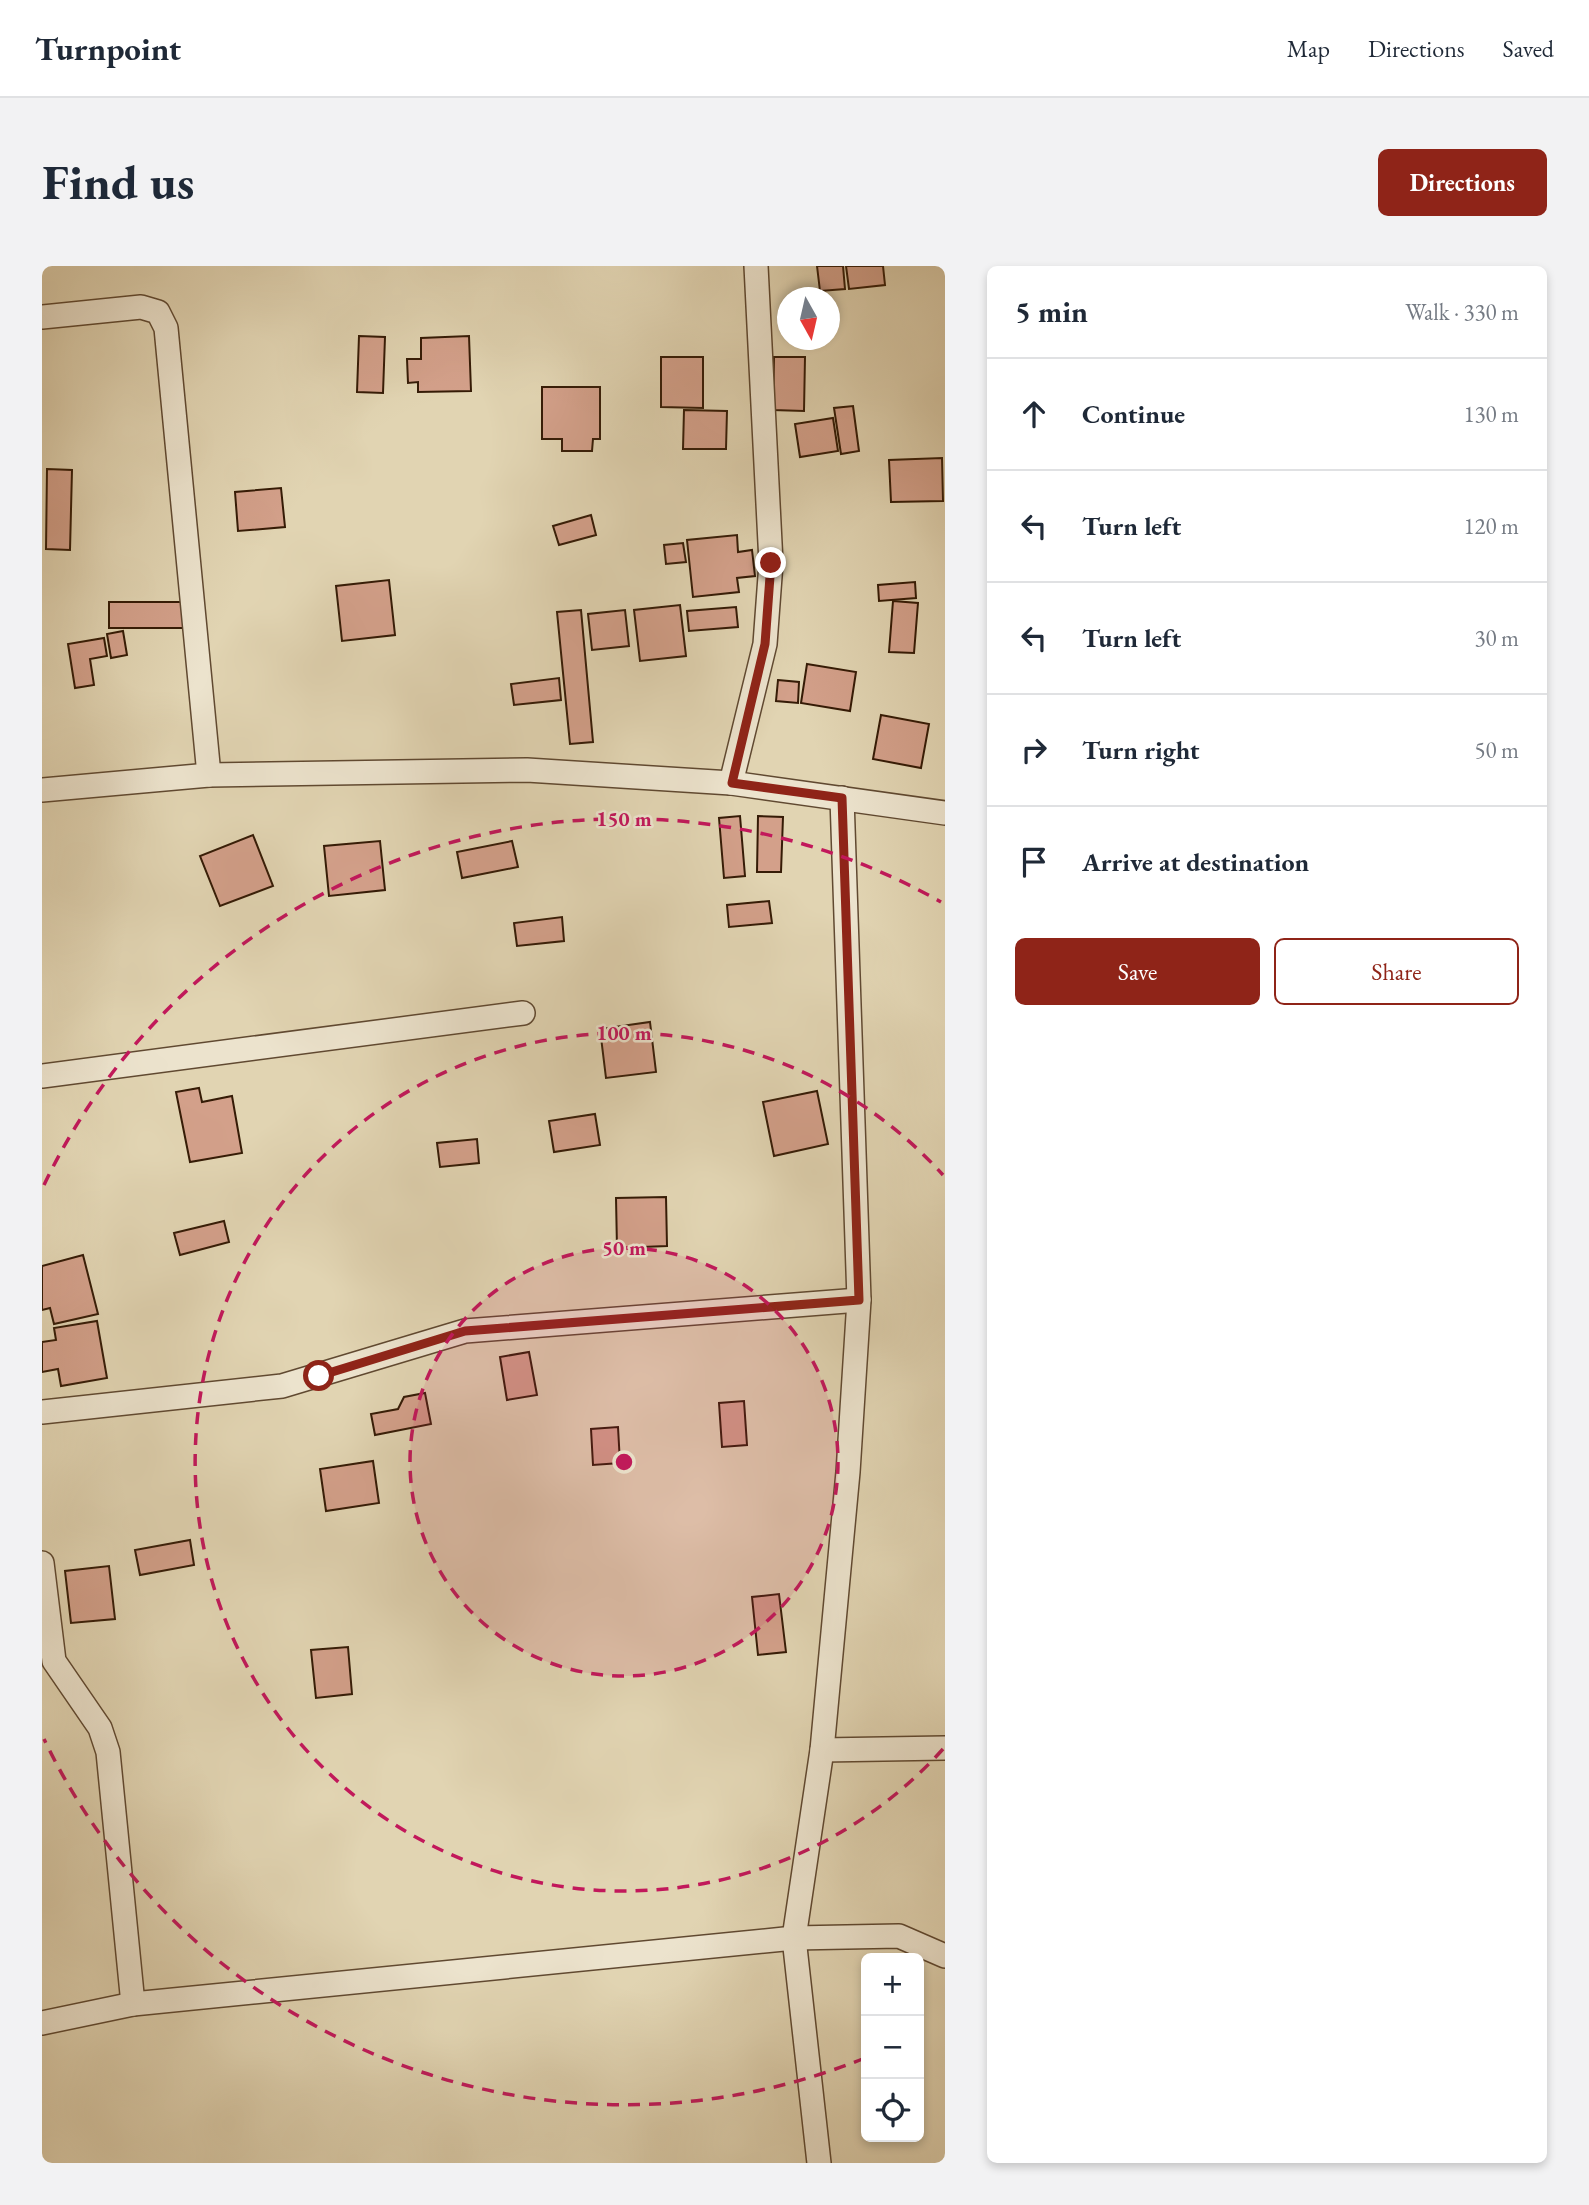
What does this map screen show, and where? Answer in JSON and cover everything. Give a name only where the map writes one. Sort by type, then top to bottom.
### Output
[{"type":"street","points":[[732,783],[765,644],[771,563],[756,266]]},
{"type":"street","points":[[42,317],[141,307],[158,312],[166,328],[209,775]]},
{"type":"street","points":[[42,790],[209,775],[527,770],[732,783],[945,813]]},
{"type":"street","points":[[819,2163],[794,1938],[822,1750],[848,1472],[859,1300],[842,798]]},
{"type":"street","points":[[42,1076],[523,1013]]},
{"type":"street","points":[[42,1412],[282,1386],[465,1331],[859,1300]]},
{"type":"street","points":[[42,1563],[54,1661],[100,1728],[108,1752],[133,2004]]},
{"type":"street","points":[[822,1750],[945,1748]]},
{"type":"street","points":[[42,2023],[133,2004],[794,1938],[899,1936],[945,1956]]},
{"type":"building","points":[[817,266],[843,266],[845,289],[820,287]]},
{"type":"building","points":[[846,266],[883,266],[885,285],[849,289]]},
{"type":"building","points":[[359,336],[385,337],[383,393],[357,392]]},
{"type":"building","points":[[469,336],[471,391],[418,392],[418,382],[408,383],[407,359],[421,359],[421,338]]},
{"type":"building","points":[[661,357],[703,357],[703,408],[661,407]]},
{"type":"building","points":[[774,357],[805,357],[804,411],[773,410]]},
{"type":"building","points":[[542,387],[600,387],[600,439],[593,439],[592,451],[562,451],[562,439],[542,439]]},
{"type":"building","points":[[853,406],[859,451],[841,454],[834,408]]},
{"type":"building","points":[[684,410],[727,411],[726,449],[683,449]]},
{"type":"building","points":[[833,418],[838,451],[800,457],[795,424]]},
{"type":"building","points":[[942,458],[943,501],[891,502],[889,460]]},
{"type":"building","points":[[47,469],[72,470],[70,550],[46,549]]},
{"type":"building","points":[[281,488],[285,527],[238,531],[235,492]]},
{"type":"building","points":[[591,515],[596,535],[559,545],[553,526]]},
{"type":"building","points":[[737,535],[738,552],[752,550],[755,576],[737,578],[739,592],[693,597],[687,540]]},
{"type":"building","points":[[683,543],[686,562],[666,564],[664,545]]},
{"type":"building","points":[[389,580],[395,635],[342,641],[336,586]]},
{"type":"building","points":[[915,582],[916,598],[879,601],[878,585]]},
{"type":"building","points":[[893,601],[918,603],[914,653],[889,652]]},
{"type":"building","points":[[109,602],[184,602],[184,628],[109,628]]},
{"type":"building","points":[[680,605],[686,656],[640,661],[634,610]]},
{"type":"building","points":[[736,607],[738,627],[689,631],[687,611]]},
{"type":"building","points":[[581,610],[593,742],[570,744],[557,612]]},
{"type":"building","points":[[625,610],[629,646],[592,650],[588,614]]},
{"type":"building","points":[[123,631],[127,655],[111,658],[107,634]]},
{"type":"building","points":[[104,638],[107,656],[90,659],[94,685],[75,688],[68,644]]},
{"type":"building","points":[[807,664],[856,672],[850,711],[801,703]]},
{"type":"building","points":[[559,678],[561,700],[514,705],[511,684]]},
{"type":"building","points":[[778,680],[799,682],[798,703],[776,701]]},
{"type":"building","points":[[881,715],[929,724],[921,768],[873,759]]},
{"type":"building","points":[[740,816],[745,876],[724,878],[719,818]]},
{"type":"building","points":[[758,816],[783,817],[781,872],[757,872]]},
{"type":"building","points":[[253,835],[273,886],[220,906],[200,856]]},
{"type":"building","points":[[380,841],[385,890],[329,896],[324,846]]},
{"type":"building","points":[[512,841],[518,867],[462,878],[457,852]]},
{"type":"building","points":[[769,901],[772,923],[729,927],[727,905]]},
{"type":"building","points":[[562,917],[564,941],[517,946],[514,923]]},
{"type":"building","points":[[650,1022],[656,1072],[606,1078],[600,1029]]},
{"type":"building","points":[[199,1088],[202,1102],[232,1096],[242,1153],[190,1162],[176,1092]]},
{"type":"building","points":[[817,1091],[828,1144],[774,1156],[763,1102]]},
{"type":"building","points":[[595,1114],[600,1145],[554,1152],[549,1121]]},
{"type":"building","points":[[477,1139],[479,1163],[440,1167],[437,1143]]},
{"type":"building","points":[[666,1197],[667,1246],[617,1248],[616,1198]]},
{"type":"building","points":[[224,1221],[229,1242],[180,1255],[174,1233]]},
{"type":"building","points":[[83,1255],[98,1314],[54,1324],[50,1308],[42,1310],[42,1266]]},
{"type":"building","points":[[97,1321],[107,1378],[61,1386],[58,1369],[42,1372],[42,1342],[56,1340],[54,1328]]},
{"type":"building","points":[[529,1352],[537,1395],[507,1400],[500,1357]]},
{"type":"building","points":[[425,1393],[431,1424],[375,1435],[371,1414],[398,1409],[404,1397]]},
{"type":"building","points":[[744,1401],[747,1445],[722,1447],[719,1403]]},
{"type":"building","points":[[618,1427],[620,1463],[593,1465],[591,1429]]},
{"type":"building","points":[[373,1461],[379,1503],[326,1511],[320,1469]]},
{"type":"building","points":[[190,1540],[194,1565],[140,1575],[135,1550]]},
{"type":"building","points":[[109,1566],[115,1619],[71,1623],[65,1571]]},
{"type":"building","points":[[779,1594],[786,1652],[758,1655],[752,1597]]},
{"type":"building","points":[[348,1647],[352,1694],[316,1698],[311,1650]]},
{"type":"route","points":[[319,1376],[465,1331],[859,1300],[842,798],[732,783],[765,644],[771,563]]}]
